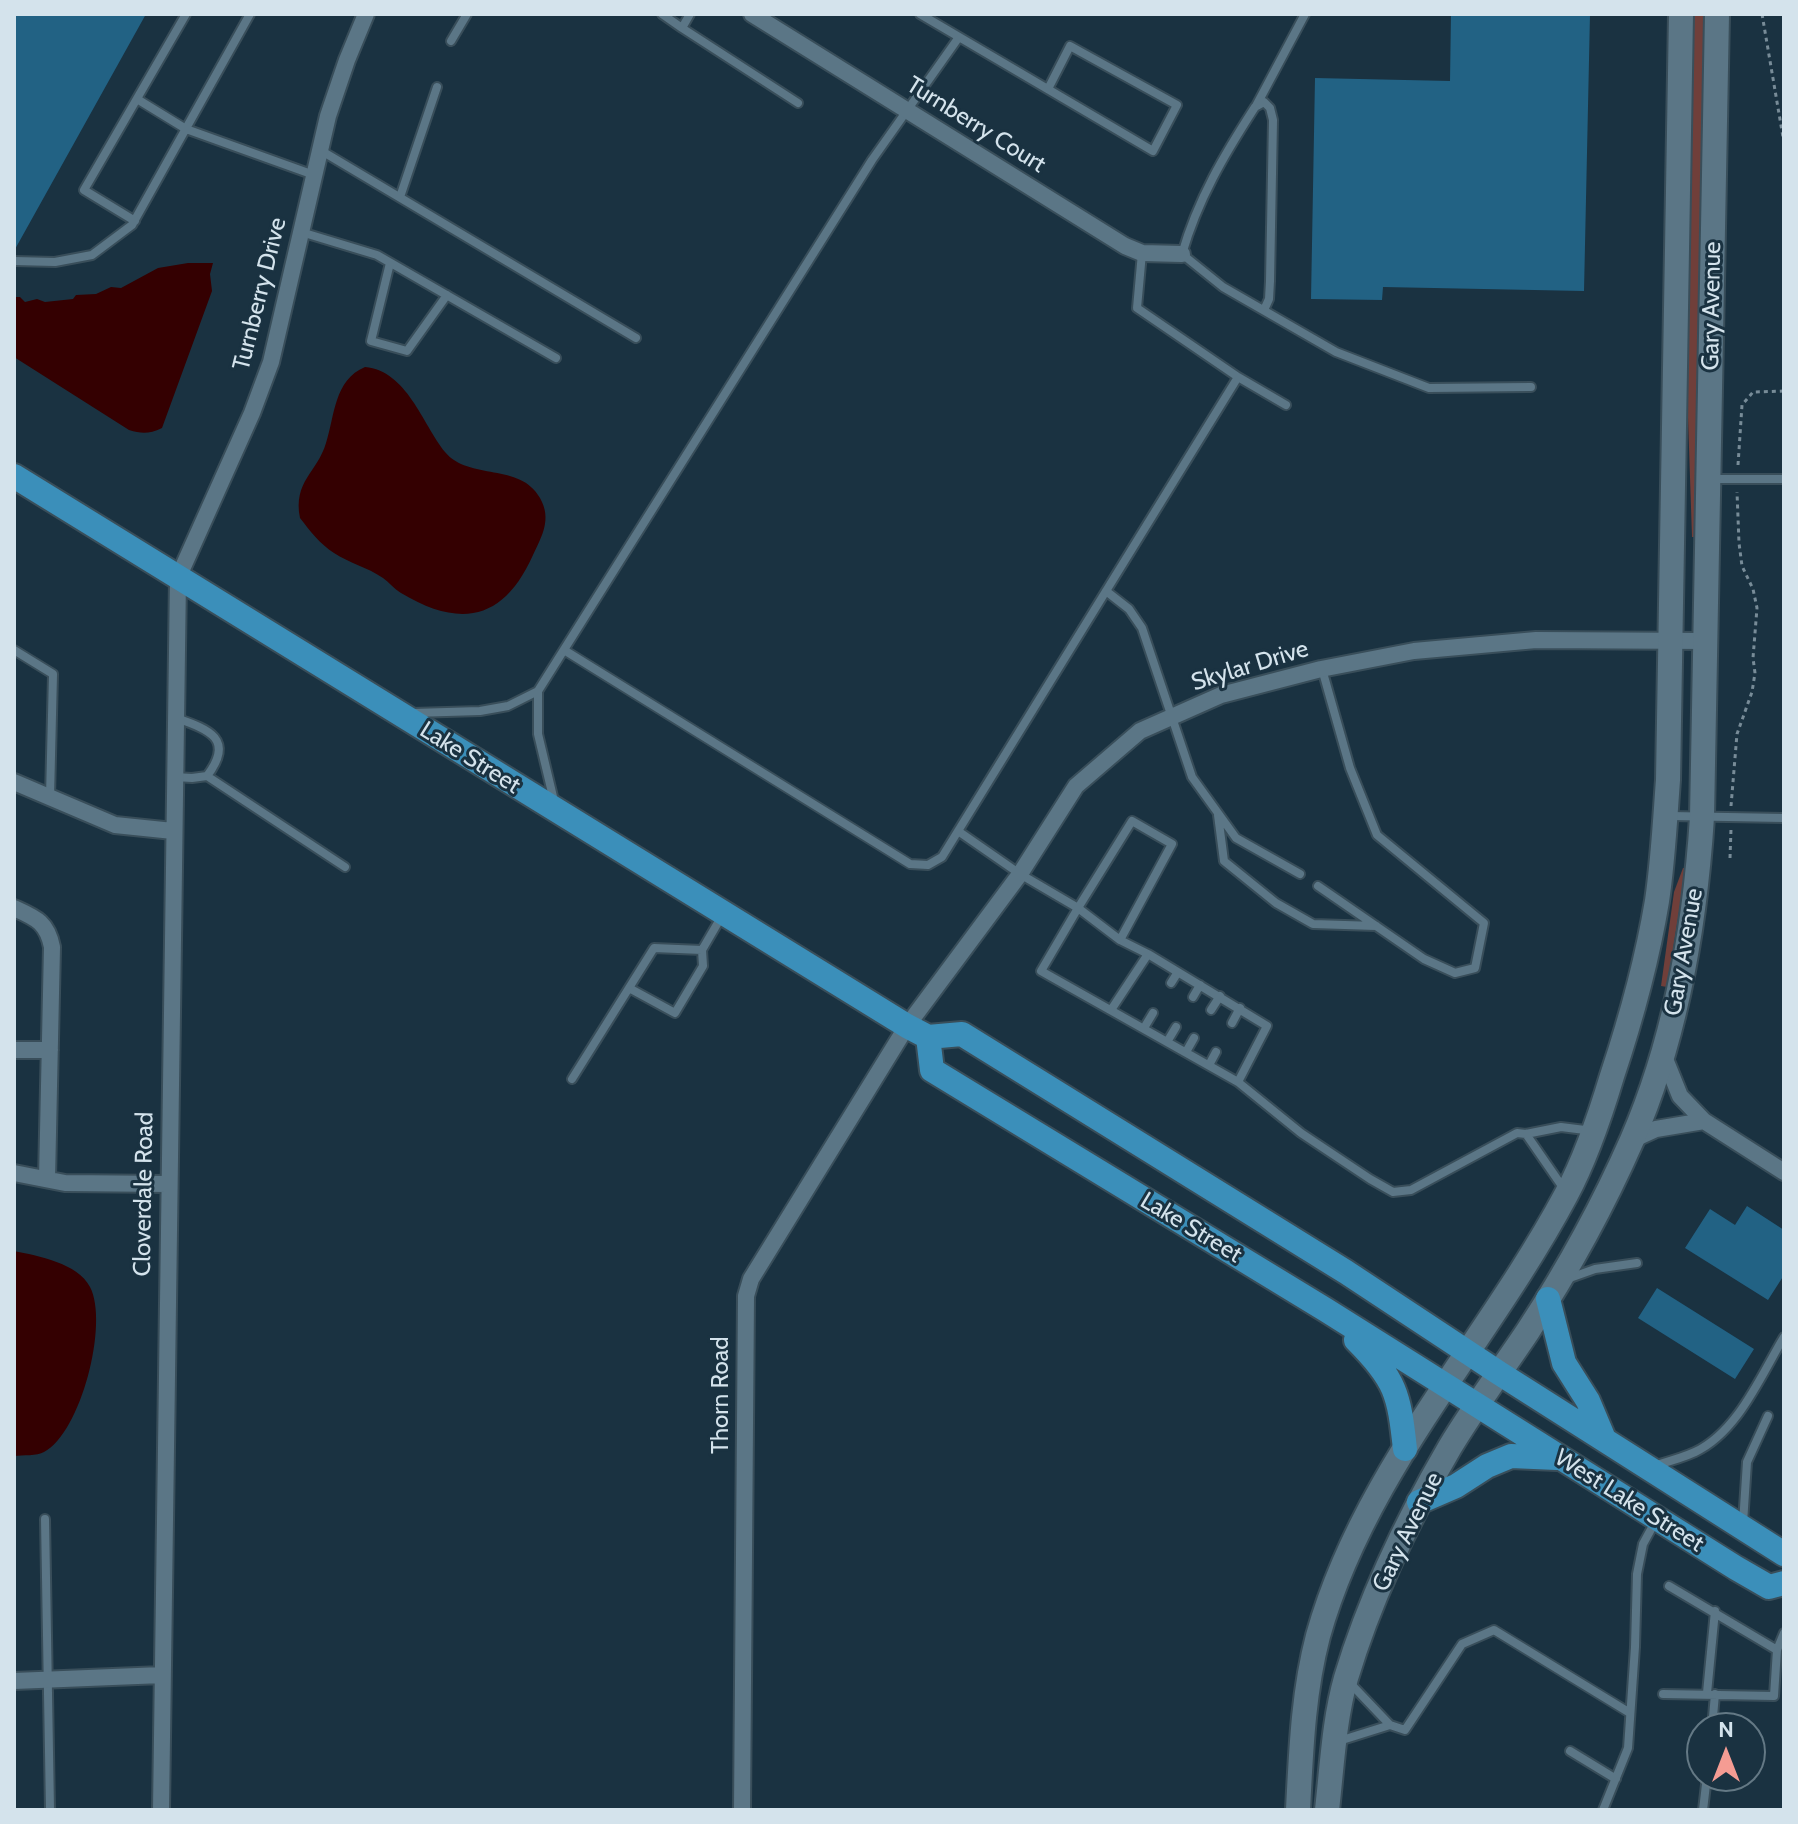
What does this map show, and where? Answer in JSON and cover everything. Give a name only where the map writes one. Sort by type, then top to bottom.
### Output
[{"type":"main road","name":"Gary Avenue","points":[[1298,1810],[1303,1718],[1318,1637],[1347,1555],[1405,1449],[1567,1193],[1593,1131],[1636,997],[1657,899],[1665,816],[1681,14]]},
{"type":"main road","name":"Gary Avenue","points":[[1327,1810],[1346,1678],[1379,1590],[1419,1502],[1476,1406],[1554,1290],[1632,1140],[1673,1017],[1691,924],[1702,817],[1717,14]]},
{"type":"main road","name":"Lake Street","points":[[14,476],[917,1032],[962,1034],[1333,1263],[1499,1373]]},
{"type":"main road","name":"Lake Street","points":[[917,1032],[932,1070],[1326,1310],[1476,1406]]},
{"type":"main road","points":[[1554,1290],[1564,1363],[1588,1401],[1604,1439]]},
{"type":"main road","points":[[1326,1310],[1389,1376],[1401,1409],[1405,1449]]},
{"type":"main road","name":"West Lake Street","points":[[1499,1373],[1784,1554]]},
{"type":"main road","name":"West Lake Street","points":[[1476,1406],[1769,1587],[1784,1583]]},
{"type":"main road","points":[[1419,1502],[1511,1456],[1560,1458]]},
{"type":"street","name":"Turnberry Drive","points":[[178,578],[252,413],[271,362],[320,149],[347,60],[366,14]]},
{"type":"street","name":"Turnberry Court","points":[[752,14],[1125,246],[1142,253],[1182,254]]},
{"type":"street","name":"Cloverdale Road","points":[[161,1810],[178,578]]},
{"type":"street","name":"Skylar Drive","points":[[917,1032],[1076,786],[1140,731],[1221,695],[1321,669],[1414,651],[1536,640],[1706,641]]},
{"type":"street","points":[[14,782],[115,825],[173,831]]},
{"type":"street","points":[[14,908],[37,918],[49,932],[52,947],[47,1179]]},
{"type":"street","name":"Thorn Road","points":[[742,1810],[746,1296],[751,1279],[917,1032]]},
{"type":"street","points":[[14,1050],[50,1050]]},
{"type":"street","points":[[1663,1053],[1680,1096],[1704,1121],[1784,1172]]},
{"type":"street","points":[[1632,1140],[1656,1129],[1704,1121]]},
{"type":"street","points":[[14,1173],[65,1183],[168,1184]]},
{"type":"street","points":[[14,1681],[162,1675]]},
{"type":"lane","points":[[135,221],[84,190],[186,14]]},
{"type":"lane","points":[[14,261],[55,262],[92,255],[135,221],[250,14]]},
{"type":"lane","points":[[451,41],[467,14]]},
{"type":"lane","points":[[662,14],[798,103]]},
{"type":"lane","points":[[682,28],[690,14]]},
{"type":"lane","points":[[920,14],[1153,151],[1177,105],[1070,46],[1048,89]]},
{"type":"lane","points":[[1305,14],[1207,188],[1194,214],[1182,254],[1223,287],[1336,352],[1429,388],[1531,387]]},
{"type":"lane","points":[[398,713],[480,711],[508,706],[538,691],[872,160],[959,37]]},
{"type":"lane","points":[[400,197],[437,87]]},
{"type":"lane","points":[[137,99],[186,129],[314,175]]},
{"type":"lane","points":[[1255,107],[1264,102],[1270,108],[1273,120],[1270,281],[1269,299],[1264,310]]},
{"type":"lane","points":[[320,149],[636,338]]},
{"type":"lane","points":[[301,232],[377,255],[556,358]]},
{"type":"lane","points":[[1142,253],[1137,308],[1238,377],[1286,405]]},
{"type":"lane","points":[[390,263],[371,341],[407,351],[447,295]]},
{"type":"lane","points":[[564,650],[910,864],[928,865],[942,857],[1238,377]]},
{"type":"lane","points":[[1709,479],[1784,479]]},
{"type":"lane","points":[[1106,591],[1129,609],[1142,628],[1192,777],[1236,838],[1300,874]]},
{"type":"lane","points":[[14,650],[53,674],[50,797]]},
{"type":"lane","points":[[1318,886],[1432,963],[1455,973],[1475,968],[1484,923],[1377,835],[1350,768],[1321,669]]},
{"type":"lane","points":[[538,691],[538,734],[556,810]]},
{"type":"lane","points":[[176,718],[208,729],[216,738],[218,751],[215,765],[207,776]]},
{"type":"lane","points":[[174,777],[207,776],[345,867]]},
{"type":"lane","points":[[1218,813],[1224,861],[1276,903],[1313,924],[1376,926]]},
{"type":"lane","points":[[1665,816],[1784,818]]},
{"type":"lane","points":[[1120,940],[1172,844],[1132,821],[1041,971],[1238,1082],[1301,1133],[1393,1192],[1411,1190],[1517,1133],[1561,1127],[1593,1131]]},
{"type":"lane","points":[[958,831],[1020,874],[1078,908],[1120,940],[1267,1026],[1238,1082]]},
{"type":"lane","points":[[629,988],[675,1013],[703,966],[702,950],[724,913]]},
{"type":"lane","points":[[572,1079],[654,948],[702,950]]},
{"type":"lane","points":[[1111,1010],[1148,954]]},
{"type":"lane","points":[[1171,983],[1178,972]]},
{"type":"lane","points":[[1193,997],[1200,985]]},
{"type":"lane","points":[[1211,1010],[1220,996]]},
{"type":"lane","points":[[1232,1023],[1240,1008]]},
{"type":"lane","points":[[1144,1028],[1153,1013]]},
{"type":"lane","points":[[1167,1042],[1176,1027]]},
{"type":"lane","points":[[1186,1052],[1194,1038]]},
{"type":"lane","points":[[1209,1065],[1216,1052]]},
{"type":"lane","points":[[1526,1134],[1567,1193]]},
{"type":"lane","points":[[1554,1290],[1595,1269],[1637,1263]]},
{"type":"lane","points":[[1648,1467],[1697,1451],[1727,1426],[1784,1337]]},
{"type":"lane","points":[[1743,1527],[1747,1462],[1768,1416]]},
{"type":"lane","points":[[1603,1810],[1628,1748],[1638,1565],[1643,1544],[1657,1518]]},
{"type":"lane","points":[[45,1519],[50,1810]]},
{"type":"lane","points":[[1669,1586],[1777,1650]]},
{"type":"lane","points":[[1712,1712],[1715,1611]]},
{"type":"lane","points":[[1346,1678],[1390,1725],[1405,1730],[1462,1644],[1494,1630],[1630,1713]]},
{"type":"lane","points":[[1663,1694],[1774,1696],[1777,1650],[1784,1633]]},
{"type":"lane","points":[[1335,1743],[1390,1725]]},
{"type":"lane","points":[[1570,1751],[1616,1779]]},
{"type":"path","points":[[1762,14],[1784,143]]},
{"type":"path","points":[[1738,457],[1742,405],[1747,397],[1762,390],[1784,391]]},
{"type":"path","points":[[1732,781],[1737,734],[1752,692],[1755,673],[1753,658],[1757,608],[1753,589],[1742,566],[1737,504]]},
{"type":"shaded area","points":[[1693,14],[1704,14],[1696,537],[1692,537],[1687,388]]},
{"type":"shaded area","points":[[213,263],[210,274],[212,291],[162,428],[146,433],[129,430],[14,357],[14,297],[20,297],[25,302],[73,299],[76,295],[96,294],[111,287],[121,288],[158,268]]},
{"type":"shaded area","points":[[365,367],[380,371],[403,388],[445,452],[455,461],[520,480],[540,498],[545,520],[540,541],[521,577],[509,593],[494,605],[479,612],[461,614],[423,604],[398,591],[377,574],[329,549],[300,518],[300,495],[326,443],[341,389],[347,380]]},
{"type":"shaded area","points":[[1683,868],[1686,868],[1667,987],[1661,986],[1674,892]]},
{"type":"shaded area","points":[[14,1251],[67,1266],[84,1279],[95,1304],[96,1325],[88,1376],[69,1423],[57,1441],[44,1452],[14,1456]]},
{"type":"building","points":[[14,14],[146,14],[14,251]]},
{"type":"building","points":[[1451,14],[1590,14],[1584,291],[1383,287],[1382,300],[1311,299],[1315,78],[1450,81]]},
{"type":"building","points":[[1747,1206],[1784,1230],[1784,1275],[1768,1300],[1685,1248],[1710,1209],[1735,1225]]},
{"type":"building","points":[[1657,1288],[1754,1349],[1735,1379],[1638,1318]]}]
